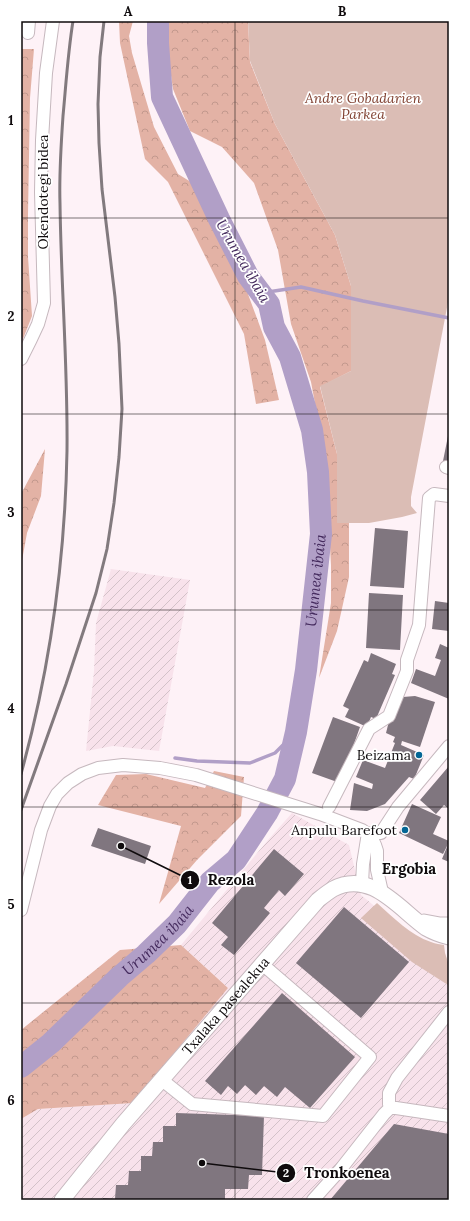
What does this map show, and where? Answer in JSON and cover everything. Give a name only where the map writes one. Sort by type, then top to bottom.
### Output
[{"type":"main road","name":"Txalaka pasealekua","points":[[62,1200],[123,1124],[262,964],[318,900],[334,889],[352,884],[362,884],[373,888],[382,892],[428,929],[449,937]]},
{"type":"main road","name":"Txalaka pasealekua","points":[[416,920],[449,925]]},
{"type":"street","name":"Okendotegi bidea","points":[[21,359],[32,339],[44,303],[41,192],[42,140],[46,73],[53,21]]},
{"type":"street","points":[[330,807],[369,729],[389,716],[408,671],[407,660],[419,625],[429,498],[434,494],[449,496]]},
{"type":"street","points":[[368,834],[381,833],[398,807],[449,746]]},
{"type":"street","points":[[21,910],[45,817],[57,794],[68,783],[82,774],[90,770],[111,765],[144,766],[196,775],[362,830],[373,839],[377,851],[377,870],[382,892]]},
{"type":"street","points":[[317,814],[332,782]]},
{"type":"street","points":[[362,884],[363,864],[368,834]]},
{"type":"street","points":[[162,1080],[192,1104],[323,1116],[370,1057],[262,964]]},
{"type":"street","points":[[390,1108],[389,1093],[397,1078],[449,1012]]},
{"type":"street","points":[[313,1200],[340,1170],[390,1108],[449,1116]]},
{"type":"shaded area","points":[[111,569],[190,580],[159,751],[113,746],[86,751],[94,671],[96,623]]},
{"type":"shaded area","points":[[292,813],[349,845],[361,895],[449,967],[449,1200],[21,1200],[21,1119],[38,1109],[133,1103],[228,988],[181,945]]},
{"type":"green space","points":[[119,21],[133,21],[129,36],[132,53],[154,127],[178,174],[199,187],[242,278],[265,340],[279,400],[256,404],[244,334],[168,182],[145,159],[120,43]]},
{"type":"green space","points":[[163,21],[248,21],[250,62],[275,124],[335,235],[351,286],[351,371],[320,387],[337,454],[337,523],[349,523],[349,577],[337,631],[319,678],[331,603],[331,565],[325,457],[311,382],[291,324],[278,250],[254,183],[222,147],[190,131],[173,89]]},
{"type":"green space","name":"Andre Gobadarien Parkea","points":[[248,21],[449,21],[449,297],[411,497],[411,506],[417,513],[369,523],[337,523],[337,454],[320,386],[351,371],[351,286],[335,235],[275,124],[250,61]]},
{"type":"green space","points":[[21,49],[34,49],[30,98],[28,214],[28,257],[32,316],[21,344]]},
{"type":"green space","points":[[45,449],[41,496],[27,533],[21,566],[21,494]]},
{"type":"green space","points":[[214,771],[244,777],[241,816],[197,860],[159,904],[181,826],[98,805],[116,775],[146,774],[205,788]]},
{"type":"green space","points":[[377,903],[402,926],[416,935],[433,943],[444,945],[449,965],[448,985],[412,962],[361,918]]},
{"type":"green space","points":[[181,945],[228,988],[133,1103],[38,1109],[21,1119],[21,1030],[120,950]]},
{"type":"building","points":[[449,436],[449,462],[443,461]]},
{"type":"building","points":[[375,528],[408,531],[404,588],[370,586]]},
{"type":"building","points":[[369,593],[403,595],[400,650],[366,648]]},
{"type":"building","points":[[435,601],[449,603],[449,631],[432,629]]},
{"type":"building","points":[[440,644],[449,648],[449,699],[411,683],[416,669],[435,676],[441,660],[435,658]]},
{"type":"building","points":[[371,653],[396,664],[392,674],[395,675],[376,719],[371,717],[367,727],[345,717],[349,709],[343,706],[364,660],[368,662]]},
{"type":"building","points":[[415,696],[435,702],[420,747],[402,741],[401,745],[424,755],[414,779],[409,777],[385,804],[367,811],[350,810],[354,783],[372,789],[373,784],[356,777],[363,760],[385,768],[395,743],[393,742],[395,737],[386,733],[389,721],[393,722],[400,700],[402,701],[403,697]]},
{"type":"building","points":[[333,717],[360,727],[340,783],[312,773]]},
{"type":"building","points":[[449,766],[449,809],[444,805],[436,814],[420,800]]},
{"type":"building","points":[[412,804],[441,817],[433,834],[449,841],[443,854],[399,833]]},
{"type":"building","points":[[98,828],[151,846],[145,864],[91,846]]},
{"type":"building","points":[[449,842],[449,862],[442,859]]},
{"type":"building","points":[[274,849],[304,874],[285,896],[279,890],[264,908],[270,913],[234,955],[221,945],[228,937],[212,923]]},
{"type":"building","points":[[344,907],[409,962],[361,1018],[296,963]]},
{"type":"building","points":[[282,993],[355,1057],[310,1108],[285,1087],[277,1097],[264,1086],[256,1095],[245,1085],[237,1094],[228,1086],[221,1095],[205,1081]]},
{"type":"building","points":[[176,1113],[264,1116],[262,1175],[249,1175],[248,1189],[225,1189],[225,1200],[103,1200],[103,1198],[115,1199],[116,1185],[128,1185],[129,1171],[141,1171],[141,1156],[152,1156],[153,1142],[163,1142],[163,1126],[176,1126]]},
{"type":"building","points":[[394,1124],[449,1134],[449,1200],[330,1200]]},
{"type":"waterway","name":"Urumea ibaia","points":[[21,1067],[51,1043],[119,977],[146,954],[177,924],[210,882],[236,860],[267,813],[285,779],[296,732],[306,670],[321,534],[318,472],[312,430],[290,357],[274,327],[269,304],[248,276],[219,219],[162,97],[158,21]]},
{"type":"waterway","points":[[261,293],[301,287],[449,318]]},
{"type":"waterway","points":[[175,758],[197,761],[250,763],[275,753],[296,732]]},
{"type":"railway","points":[[21,774],[48,654],[59,573],[66,492],[67,420],[60,181],[63,116],[68,56],[73,21]]},
{"type":"railway","points":[[21,810],[66,684],[96,593],[107,549],[119,457],[122,409],[119,344],[102,189],[99,143],[98,104],[100,57],[104,21]]},
{"type":"place","name":"Beizama","points":[[419,755]]},
{"type":"place","name":"Anpulu Barefoot","points":[[405,830]]},
{"type":"place","name":"Rezola","points":[[121,846]]},
{"type":"place","name":"Tronkoenea","points":[[202,1163]]},
{"type":"district","name":"Ergobia","points":[[409,869]]}]
